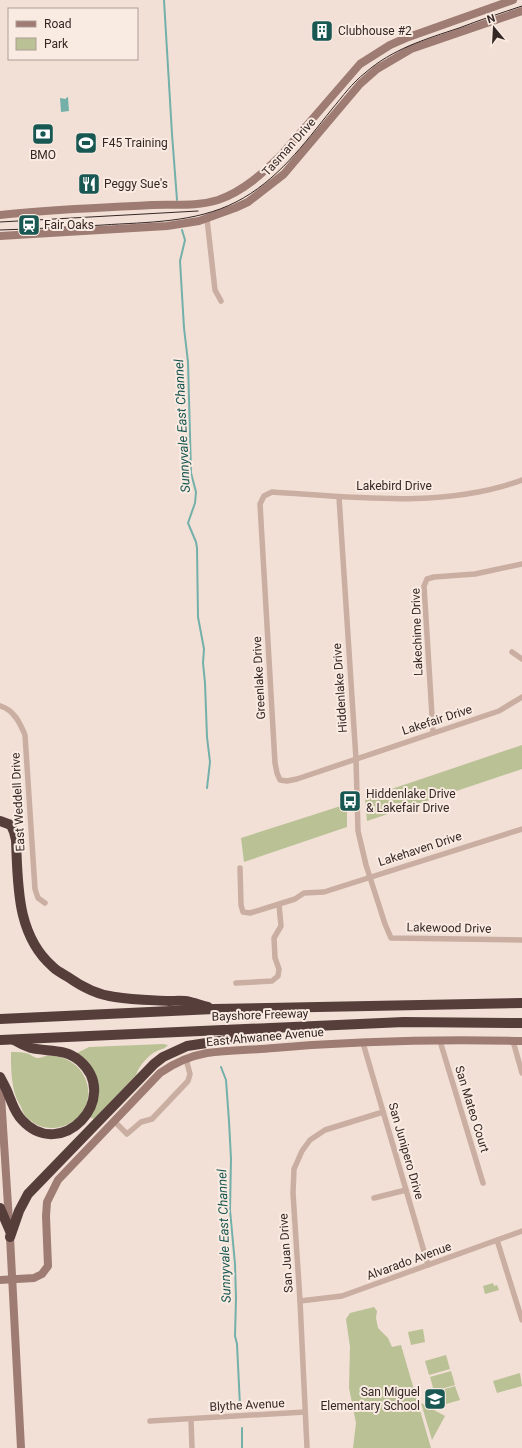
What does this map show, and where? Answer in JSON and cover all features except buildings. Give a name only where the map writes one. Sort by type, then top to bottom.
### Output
[{"type":"highway","points":[[0,821],[11,825],[16,840],[18,895],[21,911],[26,925],[33,942],[53,967],[76,983],[100,994],[126,998],[189,1001],[214,1010]]},
{"type":"highway","name":"Bayshore Freeway","points":[[0,1019],[214,1010],[522,1002]]},
{"type":"highway","name":"Bayshore Freeway","points":[[0,1040],[404,1022],[522,1022]]},
{"type":"highway","points":[[10,1234],[19,1211],[28,1194],[138,1079],[163,1057],[177,1050],[193,1045],[226,1040],[282,1027]]},
{"type":"highway","points":[[0,1077],[18,1115],[31,1128],[43,1133],[59,1133],[68,1131],[82,1122],[92,1106],[94,1094],[93,1084],[89,1073],[81,1061],[64,1052],[30,1048],[12,1039]]},
{"type":"highway","points":[[0,1208],[10,1234]]},
{"type":"street","name":"Tasman Drive","points":[[0,215],[153,205],[196,205],[230,195],[247,185],[282,154],[360,64],[390,45],[406,38],[513,0]]},
{"type":"street","name":"Tasman Drive","points":[[0,236],[167,226],[207,219],[235,208],[248,202],[284,174],[360,84],[377,69],[411,49],[522,10]]},
{"type":"street","points":[[207,219],[215,290],[221,301]]},
{"type":"street","name":"Lakebird Drive","points":[[264,496],[272,492],[339,497],[415,499],[442,498],[476,493],[522,480]]},
{"type":"street","name":"Greenlake Drive","points":[[264,496],[260,504],[277,773],[280,780],[288,781],[356,759]]},
{"type":"street","name":"Hiddenlake Drive","points":[[339,497],[356,759],[358,831],[370,876]]},
{"type":"street","name":"Lakechime Drive","points":[[433,732],[424,586],[427,579],[434,577],[475,574],[522,564]]},
{"type":"street","points":[[512,652],[522,659]]},
{"type":"street","name":"Lakefair Drive","points":[[356,759],[499,711],[522,697]]},
{"type":"street","name":"East Weddell Drive","points":[[0,706],[9,709],[17,717],[25,736],[35,889],[38,898],[45,903]]},
{"type":"street","name":"Lakehaven Drive","points":[[278,905],[295,900],[304,893],[324,892],[370,876],[522,829]]},
{"type":"street","points":[[236,983],[272,981],[278,976],[279,969],[275,958],[274,938],[280,926],[278,905],[250,913],[243,912],[241,905],[240,868]]},
{"type":"street","name":"Lakewood Drive","points":[[370,876],[391,938],[522,940]]},
{"type":"street","name":"San Mateo Court","points":[[440,1041],[483,1183]]},
{"type":"street","points":[[513,1041],[522,1073]]},
{"type":"street","name":"East Ahwanee Avenue","points":[[0,1280],[34,1278],[46,1271],[49,1260],[46,1216],[47,1202],[51,1191],[58,1180],[160,1073],[172,1065],[207,1053],[315,1044],[522,1041]]},
{"type":"street","name":"San Junipero Drive","points":[[363,1043],[428,1266]]},
{"type":"street","points":[[114,1122],[126,1134],[141,1122],[152,1119],[188,1082],[190,1074],[186,1059]]},
{"type":"street","points":[[0,1077],[21,1448]]},
{"type":"street","name":"San Juan Drive","points":[[307,1448],[293,1193],[294,1169],[302,1151],[310,1140],[325,1130],[383,1112]]},
{"type":"street","points":[[374,1198],[406,1190]]},
{"type":"street","name":"Alvarado Avenue","points":[[300,1301],[342,1296],[522,1231]]},
{"type":"street","points":[[497,1240],[522,1320]]},
{"type":"street","name":"Blythe Avenue","points":[[150,1422],[305,1412]]},
{"type":"street","points":[[191,1419],[192,1448]]},
{"type":"green space","points":[[522,745],[522,769],[367,821],[365,798]]},
{"type":"green space","points":[[347,804],[347,827],[244,862],[241,838]]},
{"type":"green space","points":[[168,1045],[147,1058],[139,1068],[136,1075],[94,1119],[91,1118],[97,1101],[77,1053],[89,1047]]},
{"type":"green space","points":[[11,1052],[27,1053],[37,1058],[49,1055],[60,1057],[77,1066],[85,1078],[88,1092],[86,1104],[80,1115],[71,1123],[59,1127],[47,1128],[35,1123],[24,1114],[16,1098],[13,1086]]},
{"type":"green space","points":[[493,1283],[494,1286],[497,1285],[499,1290],[485,1294],[483,1286]]},
{"type":"green space","points":[[374,1307],[377,1311],[376,1318],[378,1328],[388,1338],[392,1347],[401,1345],[431,1448],[353,1448],[356,1423],[349,1388],[350,1347],[346,1319],[350,1313]]},
{"type":"green space","points":[[423,1329],[425,1342],[411,1345],[408,1332]]},
{"type":"green space","points":[[446,1355],[450,1369],[429,1375],[425,1361]]},
{"type":"green space","points":[[451,1371],[455,1385],[434,1391],[430,1377]]},
{"type":"green space","points":[[520,1373],[522,1386],[497,1393],[493,1381]]},
{"type":"green space","points":[[455,1386],[460,1400],[439,1406],[435,1392]]},
{"type":"green space","points":[[421,1403],[445,1416],[432,1440]]},
{"type":"water","points":[[68,97],[69,111],[61,112],[60,98],[66,99]]},
{"type":"waterway","name":"Sunnyvale East Channel","points":[[164,0],[177,200]]},
{"type":"waterway","name":"Sunnyvale East Channel","points":[[182,230],[185,240],[180,261],[184,328],[188,362],[191,473],[196,492],[195,503],[188,523],[197,548],[198,617],[204,649],[203,663],[207,737],[210,762],[207,788]]},
{"type":"waterway","name":"Sunnyvale East Channel","points":[[221,1067],[226,1080],[229,1121],[231,1159],[230,1210],[235,1264],[235,1336],[237,1344],[240,1406]]},
{"type":"waterway","name":"Sunnyvale East Channel","points":[[242,1428],[242,1448]]},
{"type":"tram line","points":[[0,230],[154,222],[188,218],[220,209],[251,193],[277,173],[289,161],[352,85],[386,57],[422,41],[522,6]]},
{"type":"tram line","points":[[0,222],[198,211]]},
{"type":"place","name":"Clubhouse #2","points":[[322,31]]},
{"type":"place","name":"BMO","points":[[43,134]]},
{"type":"place","name":"F45 Training","points":[[86,143]]},
{"type":"place","name":"Peggy Sue's","points":[[89,184]]},
{"type":"place","name":"Fair Oaks","points":[[29,225]]},
{"type":"place","name":"Hiddenlake Drive & Lakefair Drive","points":[[350,801]]},
{"type":"place","name":"San Miguel Elementary School","points":[[435,1399]]}]
